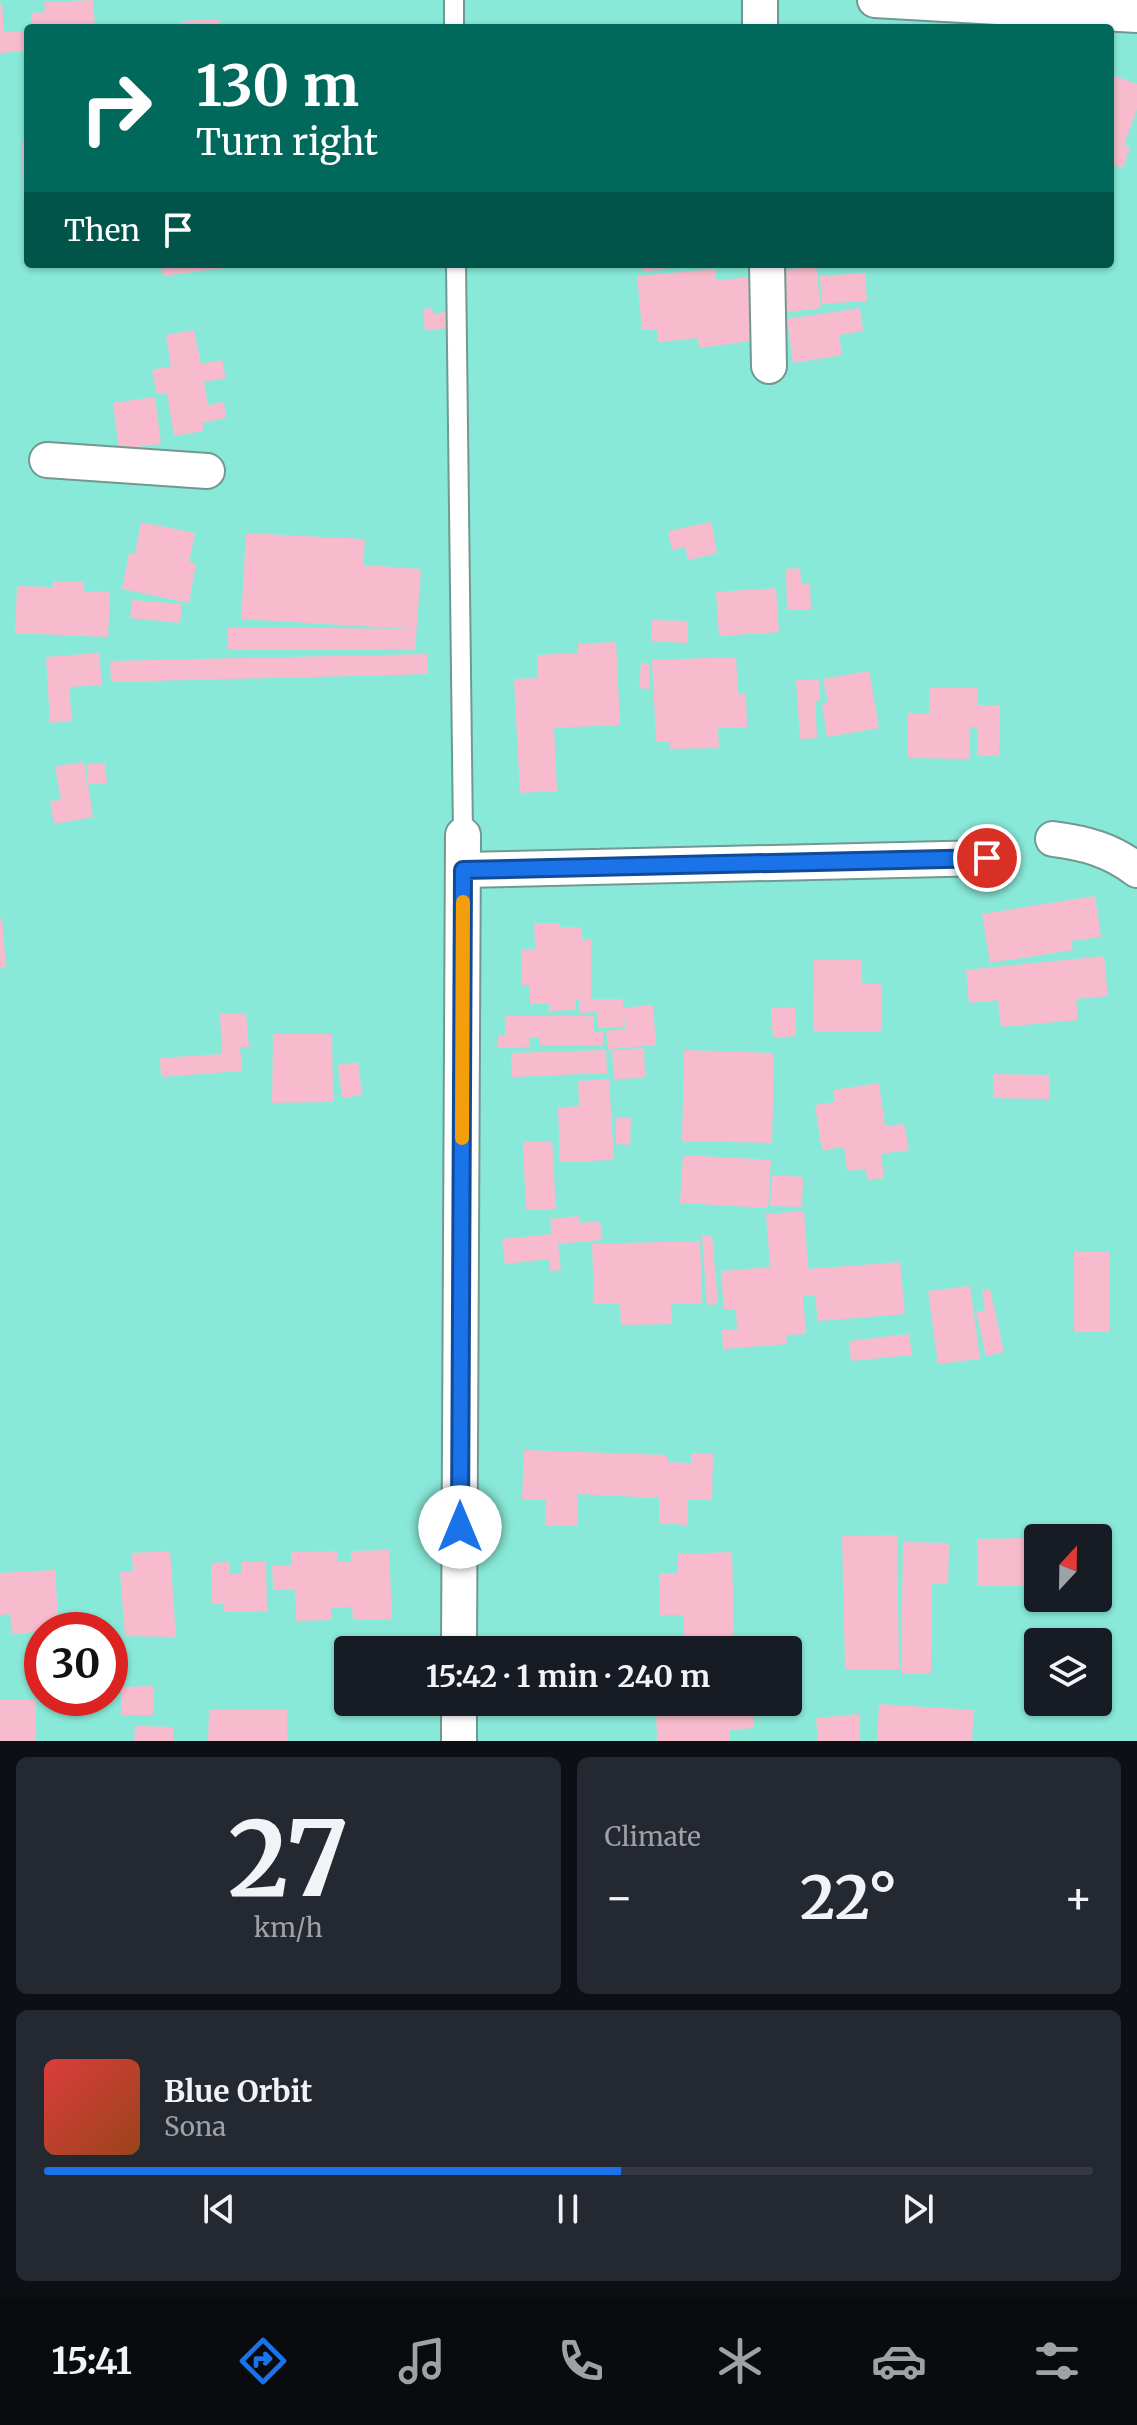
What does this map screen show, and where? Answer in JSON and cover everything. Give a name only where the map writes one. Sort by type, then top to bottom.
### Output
[{"type":"street","points":[[760,0],[760,24]]},
{"type":"street","points":[[875,0],[1137,15]]},
{"type":"street","points":[[767,268],[769,366]]},
{"type":"street","points":[[47,460],[207,471]]},
{"type":"street","points":[[459,1636],[463,835]]},
{"type":"street","points":[[1053,839],[1087,843],[1116,855],[1137,870]]},
{"type":"street","points":[[463,870],[987,858]]},
{"type":"street","points":[[459,1716],[459,1741]]},
{"type":"lane","points":[[454,0],[454,24]]},
{"type":"lane","points":[[456,268],[463,835]]},
{"type":"green space","points":[[0,0],[1137,0],[1137,1741],[0,1741]]},
{"type":"building","points":[[93,0],[95,24],[32,24],[31,13],[45,12],[44,2]]},
{"type":"building","points":[[2,3],[4,32],[24,31],[24,51],[0,53]]},
{"type":"building","points":[[220,19],[221,24],[181,24],[181,21]]},
{"type":"building","points":[[1114,75],[1137,84],[1137,109],[1124,145],[1130,147],[1123,168],[1114,165]]},
{"type":"building","points":[[22,141],[24,141],[24,200]]},
{"type":"building","points":[[162,268],[224,268],[163,276]]},
{"type":"building","points":[[642,268],[669,268],[643,272]]},
{"type":"building","points":[[816,268],[821,308],[780,313],[775,271]]},
{"type":"building","points":[[715,269],[716,280],[752,277],[758,340],[699,348],[698,338],[658,342],[657,330],[642,330],[637,276]]},
{"type":"building","points":[[865,273],[867,301],[822,304],[820,276]]},
{"type":"building","points":[[432,308],[433,314],[445,312],[447,328],[425,331],[423,309]]},
{"type":"building","points":[[860,308],[863,331],[839,335],[842,355],[793,363],[787,319]]},
{"type":"building","points":[[194,330],[201,364],[222,360],[226,378],[204,382],[208,405],[224,402],[226,418],[202,423],[204,431],[174,436],[167,393],[157,394],[152,370],[171,366],[166,335]]},
{"type":"building","points":[[155,397],[161,444],[119,449],[113,403]]},
{"type":"building","points":[[141,522],[195,533],[189,562],[196,564],[189,603],[122,589],[129,553],[135,554]]},
{"type":"building","points":[[711,522],[717,553],[688,560],[685,547],[672,550],[668,531]]},
{"type":"building","points":[[246,533],[365,539],[363,565],[421,569],[415,650],[228,649],[228,627],[411,629],[241,619]]},
{"type":"building","points":[[800,568],[801,584],[810,584],[811,609],[787,610],[786,569]]},
{"type":"building","points":[[54,581],[84,582],[84,591],[110,592],[108,637],[15,633],[17,586],[53,587]]},
{"type":"building","points":[[776,588],[779,632],[719,636],[716,592]]},
{"type":"building","points":[[132,600],[182,604],[180,623],[130,618]]},
{"type":"building","points":[[652,620],[688,621],[687,643],[651,641]]},
{"type":"building","points":[[616,642],[620,725],[554,728],[557,791],[520,793],[514,679],[538,678],[537,655],[578,653],[578,644]]},
{"type":"building","points":[[99,653],[102,685],[69,687],[72,721],[50,723],[46,657]]},
{"type":"building","points":[[427,654],[428,674],[111,682],[110,661]]},
{"type":"building","points":[[736,657],[738,693],[746,693],[747,727],[718,728],[719,748],[670,749],[670,742],[656,742],[652,660]]},
{"type":"building","points":[[641,663],[650,663],[649,689],[639,688]]},
{"type":"building","points":[[869,671],[879,728],[827,737],[822,704],[828,702],[823,679]]},
{"type":"building","points":[[819,679],[820,701],[815,702],[817,738],[800,739],[796,680]]},
{"type":"building","points":[[929,688],[978,688],[978,705],[1000,705],[999,756],[977,756],[977,727],[969,727],[969,759],[908,758],[908,713],[929,713]]},
{"type":"building","points":[[84,762],[87,784],[87,764],[105,763],[107,783],[88,784],[93,817],[54,824],[50,801],[61,800],[55,766]]},
{"type":"building","points":[[1095,896],[1101,937],[1071,941],[1073,950],[990,963],[982,914]]},
{"type":"building","points":[[2,918],[6,968],[0,968]]},
{"type":"building","points":[[534,923],[582,927],[582,939],[591,939],[591,999],[623,999],[623,1008],[653,1005],[656,1045],[608,1049],[606,1031],[625,1029],[624,1015],[624,1027],[598,1028],[597,1012],[579,1013],[579,999],[576,999],[576,1010],[549,1011],[549,1004],[530,1004],[530,985],[522,985],[521,949],[535,949]]},
{"type":"building","points":[[1104,956],[1108,996],[1076,999],[1078,1020],[1001,1027],[998,1000],[969,1003],[966,970]]},
{"type":"building","points":[[814,960],[862,960],[862,983],[882,984],[882,1032],[813,1032]]},
{"type":"building","points":[[795,1007],[796,1036],[773,1038],[771,1008]]},
{"type":"building","points":[[246,1013],[249,1047],[240,1047],[242,1071],[161,1077],[160,1058],[222,1054],[220,1014]]},
{"type":"building","points":[[505,1016],[594,1016],[594,1032],[603,1032],[603,1045],[540,1045],[540,1038],[529,1038],[529,1047],[498,1048],[498,1036],[505,1036]]},
{"type":"building","points":[[273,1034],[332,1034],[333,1102],[272,1103]]},
{"type":"building","points":[[644,1048],[645,1078],[614,1079],[612,1050]]},
{"type":"building","points":[[606,1050],[607,1073],[512,1077],[511,1053]]},
{"type":"building","points":[[684,1050],[774,1053],[772,1143],[682,1141]]},
{"type":"building","points":[[358,1062],[362,1095],[342,1098],[338,1065]]},
{"type":"building","points":[[993,1074],[1050,1075],[1050,1099],[993,1098]]},
{"type":"building","points":[[609,1079],[614,1160],[560,1162],[558,1108],[579,1106],[578,1081]]},
{"type":"building","points":[[879,1083],[885,1126],[904,1124],[909,1150],[881,1154],[884,1178],[867,1180],[866,1169],[847,1171],[844,1147],[822,1150],[815,1105],[835,1102],[833,1090]]},
{"type":"building","points":[[616,1118],[631,1118],[630,1145],[616,1144]]},
{"type":"building","points":[[552,1141],[556,1209],[526,1210],[523,1142]]},
{"type":"building","points":[[683,1155],[771,1160],[768,1208],[680,1203]]},
{"type":"building","points":[[772,1175],[803,1177],[802,1207],[770,1206]]},
{"type":"building","points":[[804,1211],[808,1269],[900,1262],[905,1314],[818,1321],[815,1295],[803,1296],[806,1334],[786,1335],[787,1344],[723,1349],[722,1330],[737,1329],[736,1310],[724,1310],[721,1271],[770,1267],[766,1214]]},
{"type":"building","points":[[579,1216],[580,1223],[600,1221],[602,1240],[558,1244],[561,1270],[550,1271],[549,1259],[505,1264],[502,1239],[552,1234],[550,1219]]},
{"type":"building","points":[[712,1235],[718,1304],[707,1305],[702,1236]]},
{"type":"building","points":[[700,1241],[702,1303],[671,1304],[672,1324],[621,1325],[620,1303],[594,1304],[592,1244]]},
{"type":"building","points":[[1074,1252],[1110,1252],[1110,1332],[1074,1332]]},
{"type":"building","points":[[970,1286],[980,1359],[938,1364],[928,1291]]},
{"type":"building","points":[[990,1289],[1004,1352],[986,1356],[976,1312],[985,1310],[982,1291]]},
{"type":"building","points":[[909,1334],[912,1355],[851,1361],[849,1341]]},
{"type":"building","points":[[524,1450],[667,1455],[667,1462],[691,1463],[691,1453],[713,1454],[712,1500],[688,1499],[687,1525],[659,1523],[659,1498],[578,1494],[577,1526],[545,1525],[546,1500],[522,1499]]},
{"type":"building","points":[[897,1535],[899,1669],[845,1670],[842,1536]]},
{"type":"building","points":[[1024,1538],[1024,1586],[978,1586],[977,1539]]},
{"type":"building","points":[[903,1542],[949,1543],[948,1584],[932,1584],[931,1673],[901,1673]]},
{"type":"building","points":[[389,1550],[392,1619],[353,1620],[352,1607],[331,1608],[331,1620],[296,1621],[295,1590],[273,1590],[272,1566],[292,1566],[291,1552],[337,1551],[337,1562],[351,1562],[351,1551]]},
{"type":"building","points":[[170,1551],[176,1637],[128,1636],[128,1612],[123,1612],[120,1572],[133,1571],[132,1553]]},
{"type":"building","points":[[732,1552],[734,1636],[684,1636],[684,1615],[660,1615],[659,1573],[678,1573],[677,1554]]},
{"type":"building","points":[[229,1562],[229,1574],[241,1574],[241,1562],[266,1562],[267,1611],[224,1612],[224,1604],[212,1604],[211,1563]]},
{"type":"building","points":[[55,1570],[58,1612],[24,1612],[24,1633],[12,1634],[10,1614],[0,1615],[0,1573]]},
{"type":"building","points":[[153,1686],[153,1715],[128,1715],[128,1687]]},
{"type":"building","points":[[0,1700],[24,1700],[24,1716],[36,1716],[36,1741],[0,1741]]},
{"type":"building","points":[[879,1704],[974,1710],[972,1741],[877,1741]]},
{"type":"building","points":[[209,1709],[287,1710],[287,1741],[208,1741]]},
{"type":"building","points":[[859,1714],[860,1741],[818,1741],[816,1718]]},
{"type":"building","points":[[656,1716],[753,1716],[754,1728],[730,1730],[730,1741],[657,1741]]},
{"type":"building","points":[[135,1726],[173,1727],[173,1741],[134,1741]]},
{"type":"slow traffic","points":[[462,1138],[463,902]]},
{"type":"route","points":[[460,1527],[463,870],[987,858]]}]
